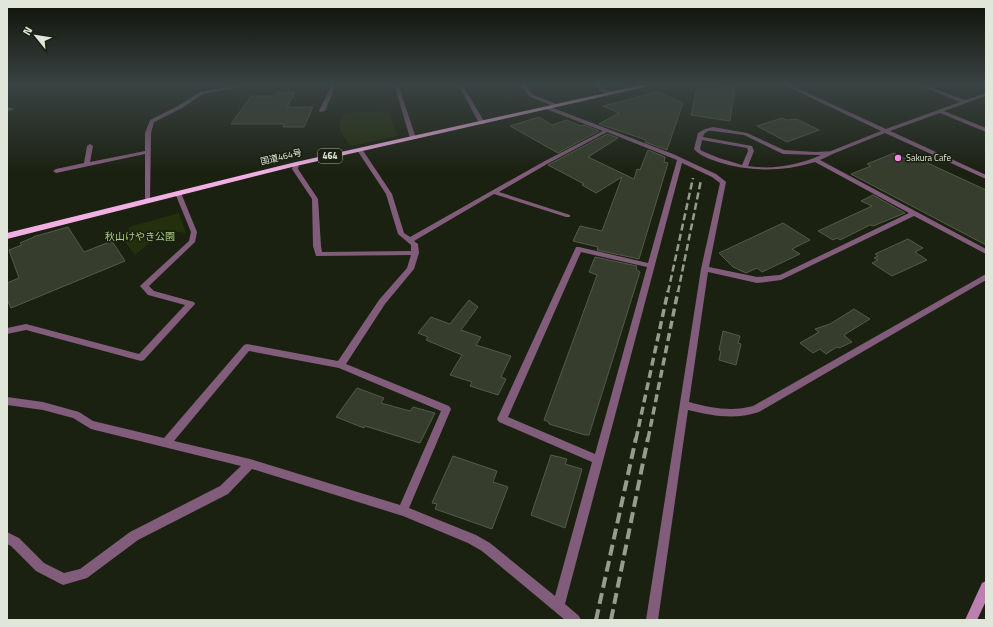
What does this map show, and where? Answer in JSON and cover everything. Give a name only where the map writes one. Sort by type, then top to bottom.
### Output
[{"type":"highway","name":"国道464号","points":[[7,236],[296,164],[525,113]]},
{"type":"main road","points":[[971,620],[986,587]]},
{"type":"street","points":[[148,200],[148,133],[152,121],[167,113]]},
{"type":"street","points":[[405,113],[413,138]]},
{"type":"street","points":[[477,113],[482,123]]},
{"type":"street","points":[[561,113],[680,160],[721,178],[723,182],[705,269],[652,620]]},
{"type":"street","points":[[847,113],[986,177]]},
{"type":"street","points":[[779,169],[784,162],[782,155],[778,151],[750,135],[738,132],[702,131],[697,149],[700,152],[744,167],[764,170],[779,169],[816,160],[885,131],[938,113]]},
{"type":"street","points":[[945,113],[986,130]]},
{"type":"street","points":[[410,240],[493,192],[606,131]]},
{"type":"street","points":[[699,138],[750,147],[751,152],[744,167]]},
{"type":"street","points":[[87,165],[90,146]]},
{"type":"street","points":[[340,365],[382,302],[410,269],[415,253],[414,244],[401,234],[389,194],[360,150]]},
{"type":"street","points":[[778,151],[815,154],[833,152]]},
{"type":"street","points":[[56,171],[147,152]]},
{"type":"street","points":[[558,606],[680,160]]},
{"type":"street","points":[[816,160],[986,252]]},
{"type":"street","points":[[296,164],[295,169],[315,199],[317,246],[319,254],[415,253]]},
{"type":"street","points":[[493,192],[568,216]]},
{"type":"street","points":[[7,331],[26,327],[141,358],[191,304],[151,293],[144,286],[192,242],[194,232],[178,193]]},
{"type":"street","points":[[705,269],[757,280],[781,277],[915,213]]},
{"type":"street","points":[[598,460],[502,419],[579,249],[651,266]]},
{"type":"street","points":[[684,405],[729,415],[743,414],[756,409],[986,277]]},
{"type":"street","points":[[166,443],[247,347],[340,365],[446,409],[403,512]]},
{"type":"street","points":[[7,401],[43,406],[76,415],[91,425],[250,464],[403,512],[472,539],[575,620]]},
{"type":"street","points":[[7,538],[15,542],[40,567],[63,579],[83,574],[134,536],[224,490],[250,464]]},
{"type":"green space","points":[[345,113],[389,113],[398,136],[351,146],[340,131],[342,119]]},
{"type":"green space","name":"秋山けやき公園","points":[[179,213],[186,233],[165,230],[135,255],[120,236],[129,232],[129,227]]},
{"type":"building","points":[[239,113],[310,113],[304,127],[283,127],[284,124],[231,124]]},
{"type":"building","points":[[619,113],[680,113],[667,150],[645,142],[646,140],[599,124]]},
{"type":"building","points":[[691,113],[731,113],[730,121],[691,115]]},
{"type":"building","points":[[539,117],[552,125],[567,120],[599,131],[558,153],[510,126]]},
{"type":"building","points":[[782,118],[787,120],[797,119],[819,130],[787,142],[757,126]]},
{"type":"building","points":[[607,134],[618,138],[588,157],[634,179],[637,169],[640,170],[648,150],[665,157],[664,162],[668,163],[639,259],[597,250],[598,247],[573,241],[580,226],[602,231],[622,177],[596,193],[582,185],[584,184],[548,165]]},
{"type":"building","points":[[894,153],[914,163],[921,160],[986,190],[986,245],[851,174],[871,166],[867,164]]},
{"type":"building","points":[[873,195],[905,213],[873,226],[870,225],[840,240],[837,238],[833,240],[818,231],[872,206],[861,201]]},
{"type":"building","points":[[783,223],[810,240],[792,249],[800,254],[762,272],[757,268],[746,273],[733,267],[719,253]]},
{"type":"building","points":[[68,227],[84,252],[112,241],[125,261],[11,308],[7,299],[7,283],[19,278],[9,250],[22,245],[20,243],[36,236]]},
{"type":"building","points":[[908,239],[923,248],[915,252],[927,260],[892,276],[872,263],[878,260],[874,258],[878,256],[875,254]]},
{"type":"building","points":[[595,257],[637,266],[636,269],[640,272],[589,435],[585,435],[549,424],[549,422],[544,420],[597,275],[589,272]]},
{"type":"building","points":[[469,300],[478,307],[461,330],[481,337],[476,345],[511,356],[501,377],[506,379],[498,395],[470,386],[472,382],[450,375],[462,355],[426,340],[428,337],[418,333],[431,317],[450,324]]},
{"type":"building","points":[[854,309],[870,319],[844,335],[852,342],[839,348],[837,347],[826,354],[820,349],[813,353],[800,343],[819,332],[815,329],[830,324]]},
{"type":"building","points":[[723,331],[740,336],[738,343],[741,344],[736,365],[719,360],[721,351],[719,350]]},
{"type":"building","points":[[357,388],[384,398],[381,403],[410,411],[413,407],[435,413],[420,443],[365,426],[364,428],[336,417]]},
{"type":"building","points":[[551,455],[567,459],[565,464],[582,469],[565,528],[531,515]]},
{"type":"building","points":[[453,456],[497,471],[493,482],[508,487],[492,529],[435,509],[437,504],[432,503]]},
{"type":"railway","points":[[668,292],[693,178]]},
{"type":"railway","points":[[678,292],[701,180]]},
{"type":"railway","points":[[636,439],[668,291]]},
{"type":"railway","points":[[648,439],[678,291]]},
{"type":"railway","points":[[596,620],[636,438]]},
{"type":"railway","points":[[611,620],[648,438]]},
{"type":"place","name":"Sakura Cafe","points":[[898,158]]}]
